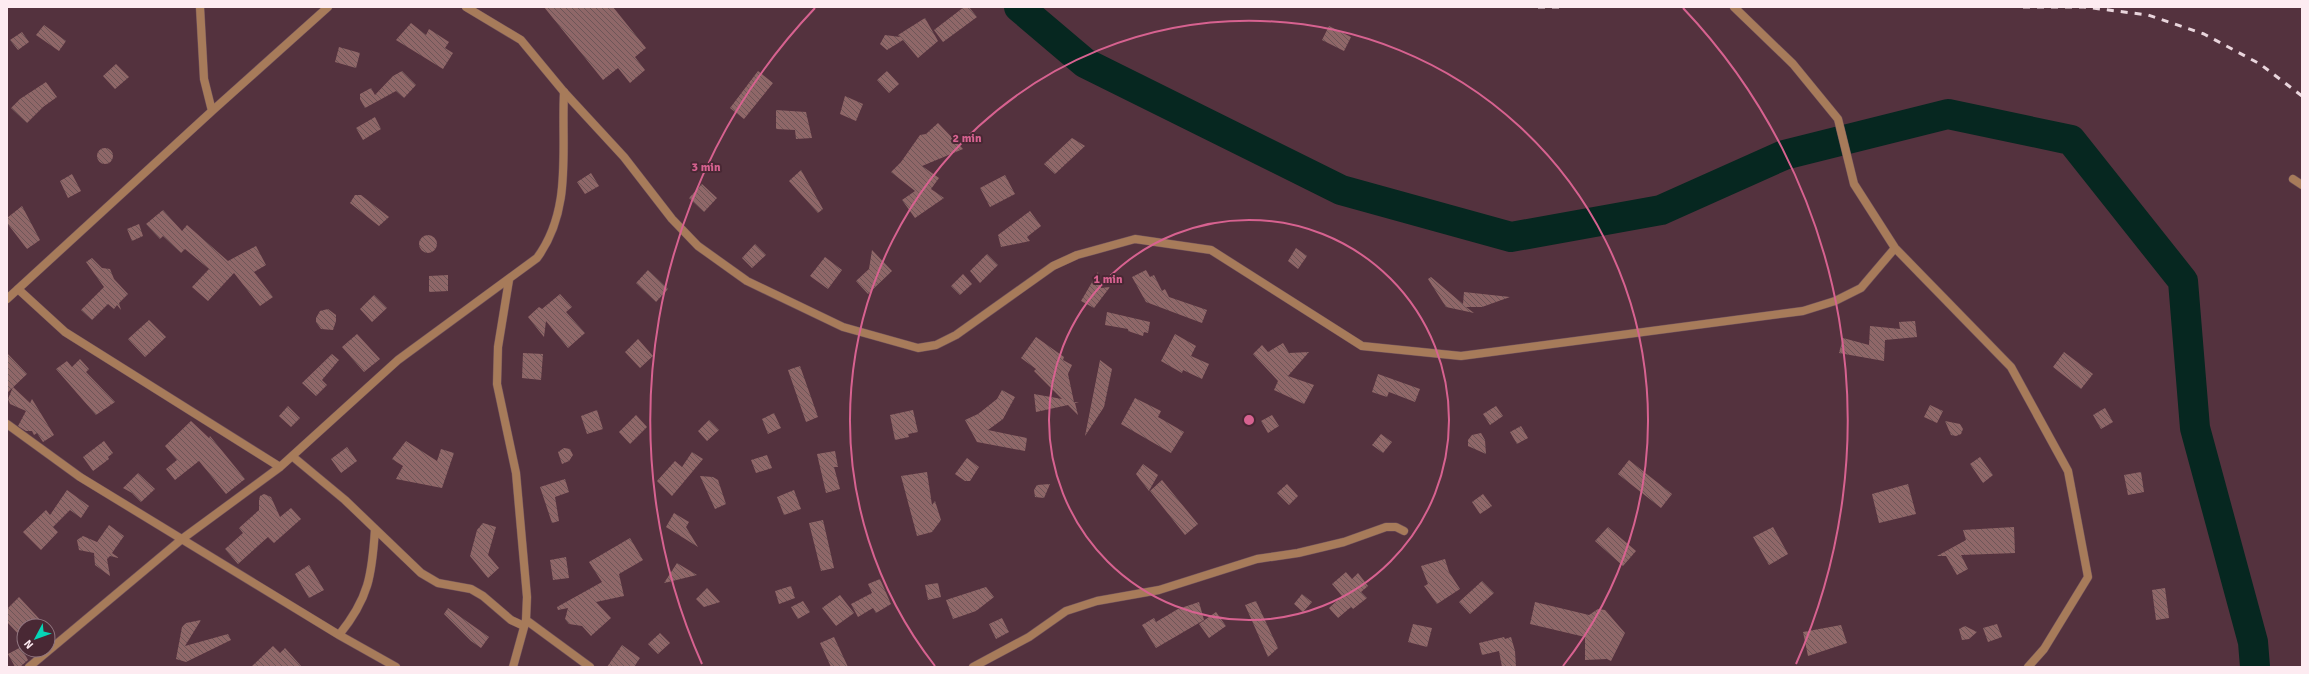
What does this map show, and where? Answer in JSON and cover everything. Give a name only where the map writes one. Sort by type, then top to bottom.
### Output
[{"type":"street","points":[[200,7],[204,79],[212,111]]},
{"type":"street","points":[[7,299],[328,7]]},
{"type":"street","points":[[466,7],[521,40],[564,92],[624,157],[672,219],[698,246],[747,281],[843,327],[918,348],[936,345],[956,335],[1053,266],[1077,255],[1135,239],[1211,250],[1362,346],[1461,356],[1803,311],[1836,301],[1861,288],[1895,248]]},
{"type":"street","points":[[1734,7],[1793,64],[1838,119],[1854,184],[1895,248],[2011,367],[2068,471],[2088,577],[2044,649],[2028,667]]},
{"type":"street","points":[[29,667],[182,539],[280,467],[398,360],[537,258],[546,246],[558,217],[562,194],[564,160],[564,92]]},
{"type":"street","points":[[2293,179],[2302,185]]},
{"type":"street","points":[[509,280],[498,348],[497,384],[516,473],[527,597],[525,623],[513,667]]},
{"type":"street","points":[[18,289],[66,332],[280,467]]},
{"type":"street","points":[[7,424],[80,477],[339,635],[396,667]]},
{"type":"street","points":[[292,456],[345,500],[421,573],[438,583],[471,589],[483,596],[511,620],[525,623],[590,667]]},
{"type":"street","points":[[974,667],[1029,637],[1066,611],[1097,601],[1159,590],[1257,559],[1298,553],[1344,542],[1386,527],[1396,527],[1404,532]]},
{"type":"street","points":[[339,635],[354,616],[366,592],[373,566],[375,529]]},
{"type":"building","points":[[544,7],[613,7],[646,48],[635,57],[645,70],[630,83],[618,68],[603,80]]},
{"type":"building","points":[[964,7],[969,7],[977,17],[943,42],[934,30]]},
{"type":"building","points":[[925,18],[938,41],[918,58],[903,40],[887,50],[880,44],[885,35],[900,37],[898,35]]},
{"type":"building","points":[[411,23],[426,35],[429,29],[449,42],[445,48],[453,53],[443,69],[396,40]]},
{"type":"building","points":[[44,25],[66,41],[59,51],[36,35]]},
{"type":"building","points":[[1329,26],[1351,37],[1344,51],[1322,40]]},
{"type":"building","points":[[22,32],[29,42],[18,50],[10,40]]},
{"type":"building","points":[[339,47],[360,53],[356,68],[335,62]]},
{"type":"building","points":[[116,64],[129,77],[115,89],[103,76]]},
{"type":"building","points":[[402,71],[416,85],[404,98],[396,91],[365,108],[360,99],[360,94],[371,88],[375,95],[393,76]]},
{"type":"building","points":[[758,71],[773,83],[744,119],[730,108]]},
{"type":"building","points":[[887,71],[899,84],[889,93],[877,80]]},
{"type":"building","points":[[46,82],[57,97],[43,107],[27,123],[11,108],[20,99]]},
{"type":"building","points":[[845,96],[863,104],[856,121],[840,114]]},
{"type":"building","points":[[776,110],[806,112],[812,138],[796,139],[795,130],[776,129]]},
{"type":"building","points":[[375,117],[381,129],[363,140],[356,128]]},
{"type":"building","points":[[938,123],[963,149],[922,166],[939,178],[931,189],[944,198],[915,218],[902,200],[915,191],[891,172],[901,162],[920,135],[926,134]]},
{"type":"building","points":[[1072,138],[1085,146],[1055,174],[1044,164]]},
{"type":"building","points":[[102,148],[108,148],[113,153],[111,162],[108,164],[102,164],[97,159],[97,153]]},
{"type":"building","points":[[801,170],[823,209],[818,213],[789,181]]},
{"type":"building","points":[[591,173],[599,186],[585,194],[577,182]]},
{"type":"building","points":[[72,174],[81,191],[68,198],[60,181]]},
{"type":"building","points":[[1005,175],[1015,194],[990,207],[980,188]]},
{"type":"building","points":[[702,184],[717,198],[704,212],[689,198]]},
{"type":"building","points":[[355,195],[361,195],[389,217],[379,226],[350,203]]},
{"type":"building","points":[[22,206],[40,240],[27,249],[7,223],[7,218]]},
{"type":"building","points":[[163,210],[182,231],[187,225],[228,261],[256,246],[266,265],[254,272],[273,297],[260,306],[234,273],[208,301],[192,287],[209,269],[185,249],[181,253],[163,236],[160,239],[146,224]]},
{"type":"building","points":[[1030,211],[1041,226],[1027,237],[1030,241],[1001,247],[998,235]]},
{"type":"building","points":[[139,224],[143,236],[132,241],[127,229]]},
{"type":"building","points":[[428,235],[434,238],[437,244],[434,250],[428,253],[422,250],[419,244],[422,238]]},
{"type":"building","points":[[755,244],[766,255],[752,268],[742,258]]},
{"type":"building","points":[[1296,248],[1307,256],[1298,269],[1288,261]]},
{"type":"building","points":[[872,250],[892,271],[868,294],[856,281],[869,269]]},
{"type":"building","points":[[987,254],[998,265],[980,283],[970,271]]},
{"type":"building","points":[[825,257],[842,270],[828,289],[810,276]]},
{"type":"building","points":[[92,258],[102,268],[110,269],[114,279],[128,294],[119,303],[121,310],[117,305],[114,309],[108,304],[92,320],[81,310],[104,287],[86,262]]},
{"type":"building","points":[[648,270],[668,289],[656,302],[636,283]]},
{"type":"building","points":[[1146,270],[1150,277],[1154,275],[1162,291],[1165,289],[1169,297],[1207,310],[1202,323],[1146,302],[1132,277]]},
{"type":"building","points":[[1098,272],[1101,288],[1110,287],[1094,308],[1081,301]]},
{"type":"building","points":[[963,274],[972,284],[960,295],[951,286]]},
{"type":"building","points":[[448,275],[448,291],[429,292],[429,276]]},
{"type":"building","points":[[1431,277],[1463,304],[1464,292],[1510,297],[1482,307],[1466,307],[1474,313],[1446,307],[1428,279]]},
{"type":"building","points":[[560,294],[572,307],[566,312],[585,333],[568,348],[546,321],[544,337],[528,317],[539,307],[542,309]]},
{"type":"building","points":[[374,295],[387,308],[372,322],[360,309]]},
{"type":"building","points":[[328,309],[336,315],[333,330],[321,329],[316,322],[316,318],[320,311]]},
{"type":"building","points":[[1107,312],[1150,322],[1148,333],[1144,332],[1143,336],[1128,331],[1128,329],[1105,325]]},
{"type":"building","points":[[149,320],[166,337],[145,357],[128,339]]},
{"type":"building","points":[[1915,321],[1917,337],[1885,340],[1884,361],[1839,353],[1843,338],[1869,345],[1870,326],[1900,329],[1899,322]]},
{"type":"building","points":[[357,334],[380,359],[364,372],[342,347]]},
{"type":"building","points":[[1175,334],[1196,346],[1191,356],[1209,364],[1202,379],[1183,370],[1182,373],[1161,361]]},
{"type":"building","points":[[1036,337],[1064,357],[1063,360],[1072,365],[1068,374],[1074,402],[1079,402],[1075,403],[1078,415],[1068,405],[1036,412],[1034,394],[1062,399],[1034,371],[1036,369],[1021,358]]},
{"type":"building","points":[[638,339],[653,356],[640,368],[625,352]]},
{"type":"building","points":[[1283,343],[1289,353],[1309,352],[1288,376],[1314,385],[1304,404],[1274,390],[1278,381],[1253,354],[1262,345],[1268,352]]},
{"type":"building","points":[[2064,352],[2093,374],[2081,389],[2053,367]]},
{"type":"building","points":[[7,353],[27,374],[7,393]]},
{"type":"building","points":[[523,353],[543,354],[541,380],[522,378]]},
{"type":"building","points":[[332,354],[339,360],[322,380],[327,385],[316,396],[302,383]]},
{"type":"building","points":[[80,359],[89,369],[86,372],[115,402],[96,415],[56,369],[67,361],[72,367]]},
{"type":"building","points":[[1100,360],[1112,369],[1104,407],[1085,436]]},
{"type":"building","points":[[800,366],[818,417],[806,422],[788,370]]},
{"type":"building","points":[[1378,374],[1420,389],[1415,402],[1389,392],[1387,397],[1372,392]]},
{"type":"building","points":[[13,387],[30,403],[32,399],[54,435],[43,442],[37,433],[34,435],[32,431],[26,431],[18,426],[26,411],[10,404],[8,399]]},
{"type":"building","points":[[1002,390],[1015,397],[1003,419],[988,430],[1027,438],[1025,451],[977,442],[965,420],[978,414],[997,399]]},
{"type":"building","points":[[1135,398],[1161,411],[1158,417],[1184,432],[1171,453],[1121,424]]},
{"type":"building","points":[[1930,405],[1943,411],[1937,423],[1924,417]]},
{"type":"building","points":[[288,406],[300,418],[291,427],[279,416]]},
{"type":"building","points":[[1496,406],[1503,416],[1490,425],[1483,414]]},
{"type":"building","points":[[2105,408],[2113,422],[2101,429],[2093,415]]},
{"type":"building","points":[[597,410],[603,429],[587,434],[581,416]]},
{"type":"building","points":[[913,410],[918,432],[908,434],[909,437],[895,440],[890,415]]},
{"type":"building","points":[[774,413],[781,428],[768,434],[762,419]]},
{"type":"building","points":[[636,415],[647,427],[630,444],[619,432]]},
{"type":"building","points":[[1272,415],[1279,426],[1268,433],[1261,421]]},
{"type":"building","points":[[709,420],[719,430],[707,441],[698,431]]},
{"type":"building","points":[[191,421],[209,438],[210,436],[245,479],[226,494],[199,461],[175,480],[166,469],[177,460],[165,446]]},
{"type":"building","points":[[1945,421],[1960,424],[1963,429],[1961,434],[1956,436],[1951,435]]},
{"type":"building","points":[[1521,426],[1528,438],[1517,444],[1510,432]]},
{"type":"building","points":[[1481,433],[1485,440],[1486,454],[1468,446],[1468,440],[1472,435]]},
{"type":"building","points":[[1381,434],[1392,442],[1383,453],[1372,445]]},
{"type":"building","points":[[104,441],[113,453],[108,457],[109,459],[93,471],[83,457]]},
{"type":"building","points":[[406,441],[437,461],[441,449],[454,453],[442,488],[396,479],[403,466],[392,459]]},
{"type":"building","points":[[347,447],[357,461],[341,473],[331,459]]},
{"type":"building","points":[[564,448],[570,449],[573,455],[569,461],[562,464],[558,452]]},
{"type":"building","points":[[835,451],[838,467],[834,467],[840,489],[826,493],[817,454]]},
{"type":"building","points":[[692,452],[703,459],[672,496],[657,481],[675,461],[682,467]]},
{"type":"building","points":[[767,455],[772,468],[756,473],[751,460]]},
{"type":"building","points":[[1980,457],[1993,475],[1983,483],[1970,464]]},
{"type":"building","points":[[967,458],[979,467],[970,481],[965,481],[955,474]]},
{"type":"building","points":[[1629,460],[1672,494],[1661,508],[1618,474]]},
{"type":"building","points":[[1143,464],[1158,475],[1149,491],[1136,474]]},
{"type":"building","points":[[927,472],[932,505],[935,501],[941,520],[932,532],[917,536],[901,476]]},
{"type":"building","points":[[2141,472],[2144,492],[2128,495],[2124,475]]},
{"type":"building","points":[[138,473],[155,489],[141,502],[132,493],[123,488]]},
{"type":"building","points":[[700,476],[713,477],[718,480],[726,504],[715,509]]},
{"type":"building","points":[[565,479],[569,492],[555,497],[559,521],[552,523],[540,487]]},
{"type":"building","points":[[1162,480],[1198,524],[1185,535],[1150,491]]},
{"type":"building","points":[[1050,484],[1044,498],[1035,497],[1034,490],[1037,485]]},
{"type":"building","points":[[1287,484],[1298,496],[1289,505],[1277,493]]},
{"type":"building","points":[[1908,484],[1916,514],[1879,523],[1872,494]]},
{"type":"building","points":[[67,490],[89,506],[81,518],[70,510],[53,527],[58,532],[41,550],[23,532],[46,510],[50,515]]},
{"type":"building","points":[[794,490],[801,509],[784,515],[777,497]]},
{"type":"building","points":[[264,494],[271,497],[280,517],[291,508],[301,519],[274,543],[268,537],[238,564],[225,549],[243,533],[239,528],[259,510],[260,496]]},
{"type":"building","points":[[1483,494],[1492,506],[1480,514],[1472,502]]},
{"type":"building","points":[[674,513],[689,522],[686,527],[698,547],[666,527]]},
{"type":"building","points":[[823,520],[834,568],[821,571],[809,523]]},
{"type":"building","points":[[483,523],[496,527],[488,555],[499,568],[488,578],[470,556],[477,530]]},
{"type":"building","points":[[109,525],[124,536],[112,553],[119,558],[110,556],[107,559],[110,576],[95,565],[94,553],[79,550],[77,540],[83,536],[97,542]]},
{"type":"building","points":[[1608,527],[1636,551],[1623,566],[1595,541]]},
{"type":"building","points":[[1773,527],[1788,554],[1769,565],[1753,537]]},
{"type":"building","points":[[2014,527],[2015,553],[1961,555],[1968,569],[1957,575],[1946,556],[1937,556],[1966,540],[1963,530]]},
{"type":"building","points":[[630,538],[643,560],[619,574],[624,596],[596,602],[611,618],[591,636],[582,626],[569,624],[565,619],[568,608],[558,610],[557,607],[602,582],[589,562]]},
{"type":"building","points":[[566,557],[569,578],[553,580],[550,560]]},
{"type":"building","points":[[1445,559],[1449,572],[1460,589],[1437,604],[1424,586],[1428,584],[1421,566]]},
{"type":"building","points":[[677,563],[697,575],[664,583]]},
{"type":"building","points":[[309,565],[324,590],[309,598],[295,574]]},
{"type":"building","points":[[1346,572],[1352,579],[1358,573],[1368,586],[1361,592],[1367,598],[1353,609],[1351,607],[1338,618],[1329,608],[1342,596],[1332,584]]},
{"type":"building","points":[[880,579],[891,604],[876,613],[873,608],[858,617],[851,604],[872,593],[868,584]]},
{"type":"building","points":[[1482,581],[1494,593],[1470,614],[1459,602]]},
{"type":"building","points":[[938,583],[941,597],[928,600],[925,585]]},
{"type":"building","points":[[791,586],[795,598],[779,604],[775,591]]},
{"type":"building","points":[[986,587],[994,597],[976,611],[953,619],[946,600]]},
{"type":"building","points":[[707,588],[720,602],[704,607],[696,599]]},
{"type":"building","points":[[2165,588],[2169,618],[2156,620],[2152,590]]},
{"type":"building","points":[[1302,594],[1312,602],[1303,612],[1294,604]]},
{"type":"building","points":[[840,595],[854,613],[836,626],[822,608]]},
{"type":"building","points":[[19,597],[39,618],[16,618],[16,632],[7,622],[7,609]]},
{"type":"building","points":[[803,601],[810,612],[798,619],[791,607]]},
{"type":"building","points":[[1256,601],[1278,648],[1268,657],[1245,605]]},
{"type":"building","points":[[1199,602],[1204,620],[1156,648],[1142,625],[1154,618],[1156,622],[1178,609]]},
{"type":"building","points":[[1535,602],[1589,615],[1598,609],[1605,610],[1625,633],[1611,661],[1607,659],[1585,660],[1585,637],[1530,624]]},
{"type":"building","points":[[448,608],[489,637],[481,648],[471,641],[444,614]]},
{"type":"building","points":[[1216,612],[1226,626],[1209,638],[1199,624]]},
{"type":"building","points":[[1002,618],[1009,632],[996,639],[989,624]]},
{"type":"building","points":[[201,620],[185,646],[228,634],[231,640],[186,662],[176,659],[182,627],[186,623]]},
{"type":"building","points":[[1413,624],[1432,628],[1427,647],[1408,642]]},
{"type":"building","points":[[1997,624],[2002,637],[1988,642],[1983,628]]},
{"type":"building","points":[[1841,625],[1847,643],[1808,656],[1803,632]]},
{"type":"building","points":[[1965,626],[1977,632],[1969,639],[1962,640],[1959,629]]},
{"type":"building","points":[[660,633],[670,643],[658,654],[648,644]]},
{"type":"building","points":[[834,637],[848,667],[831,667],[820,643]]},
{"type":"building","points":[[1504,637],[1505,639],[1511,637],[1515,651],[1516,667],[1502,667],[1499,651],[1482,655],[1479,643]]},
{"type":"building","points":[[622,645],[640,658],[634,667],[607,667]]},
{"type":"building","points":[[273,646],[280,653],[285,648],[302,667],[251,667]]},
{"type":"building","points":[[16,650],[16,658],[27,658],[28,660],[20,667],[15,667],[8,654]]},
{"type":"waterway","points":[[1019,7],[1085,63],[1341,190],[1511,237],[1661,210],[1784,155],[1948,114],[2071,140],[2183,281],[2195,428],[2253,642],[2255,667]]},
{"type":"railway","points":[[1538,7],[1566,7]]},
{"type":"railway","points":[[2023,7],[2084,7],[2148,15],[2204,34],[2260,64],[2302,96]]}]
